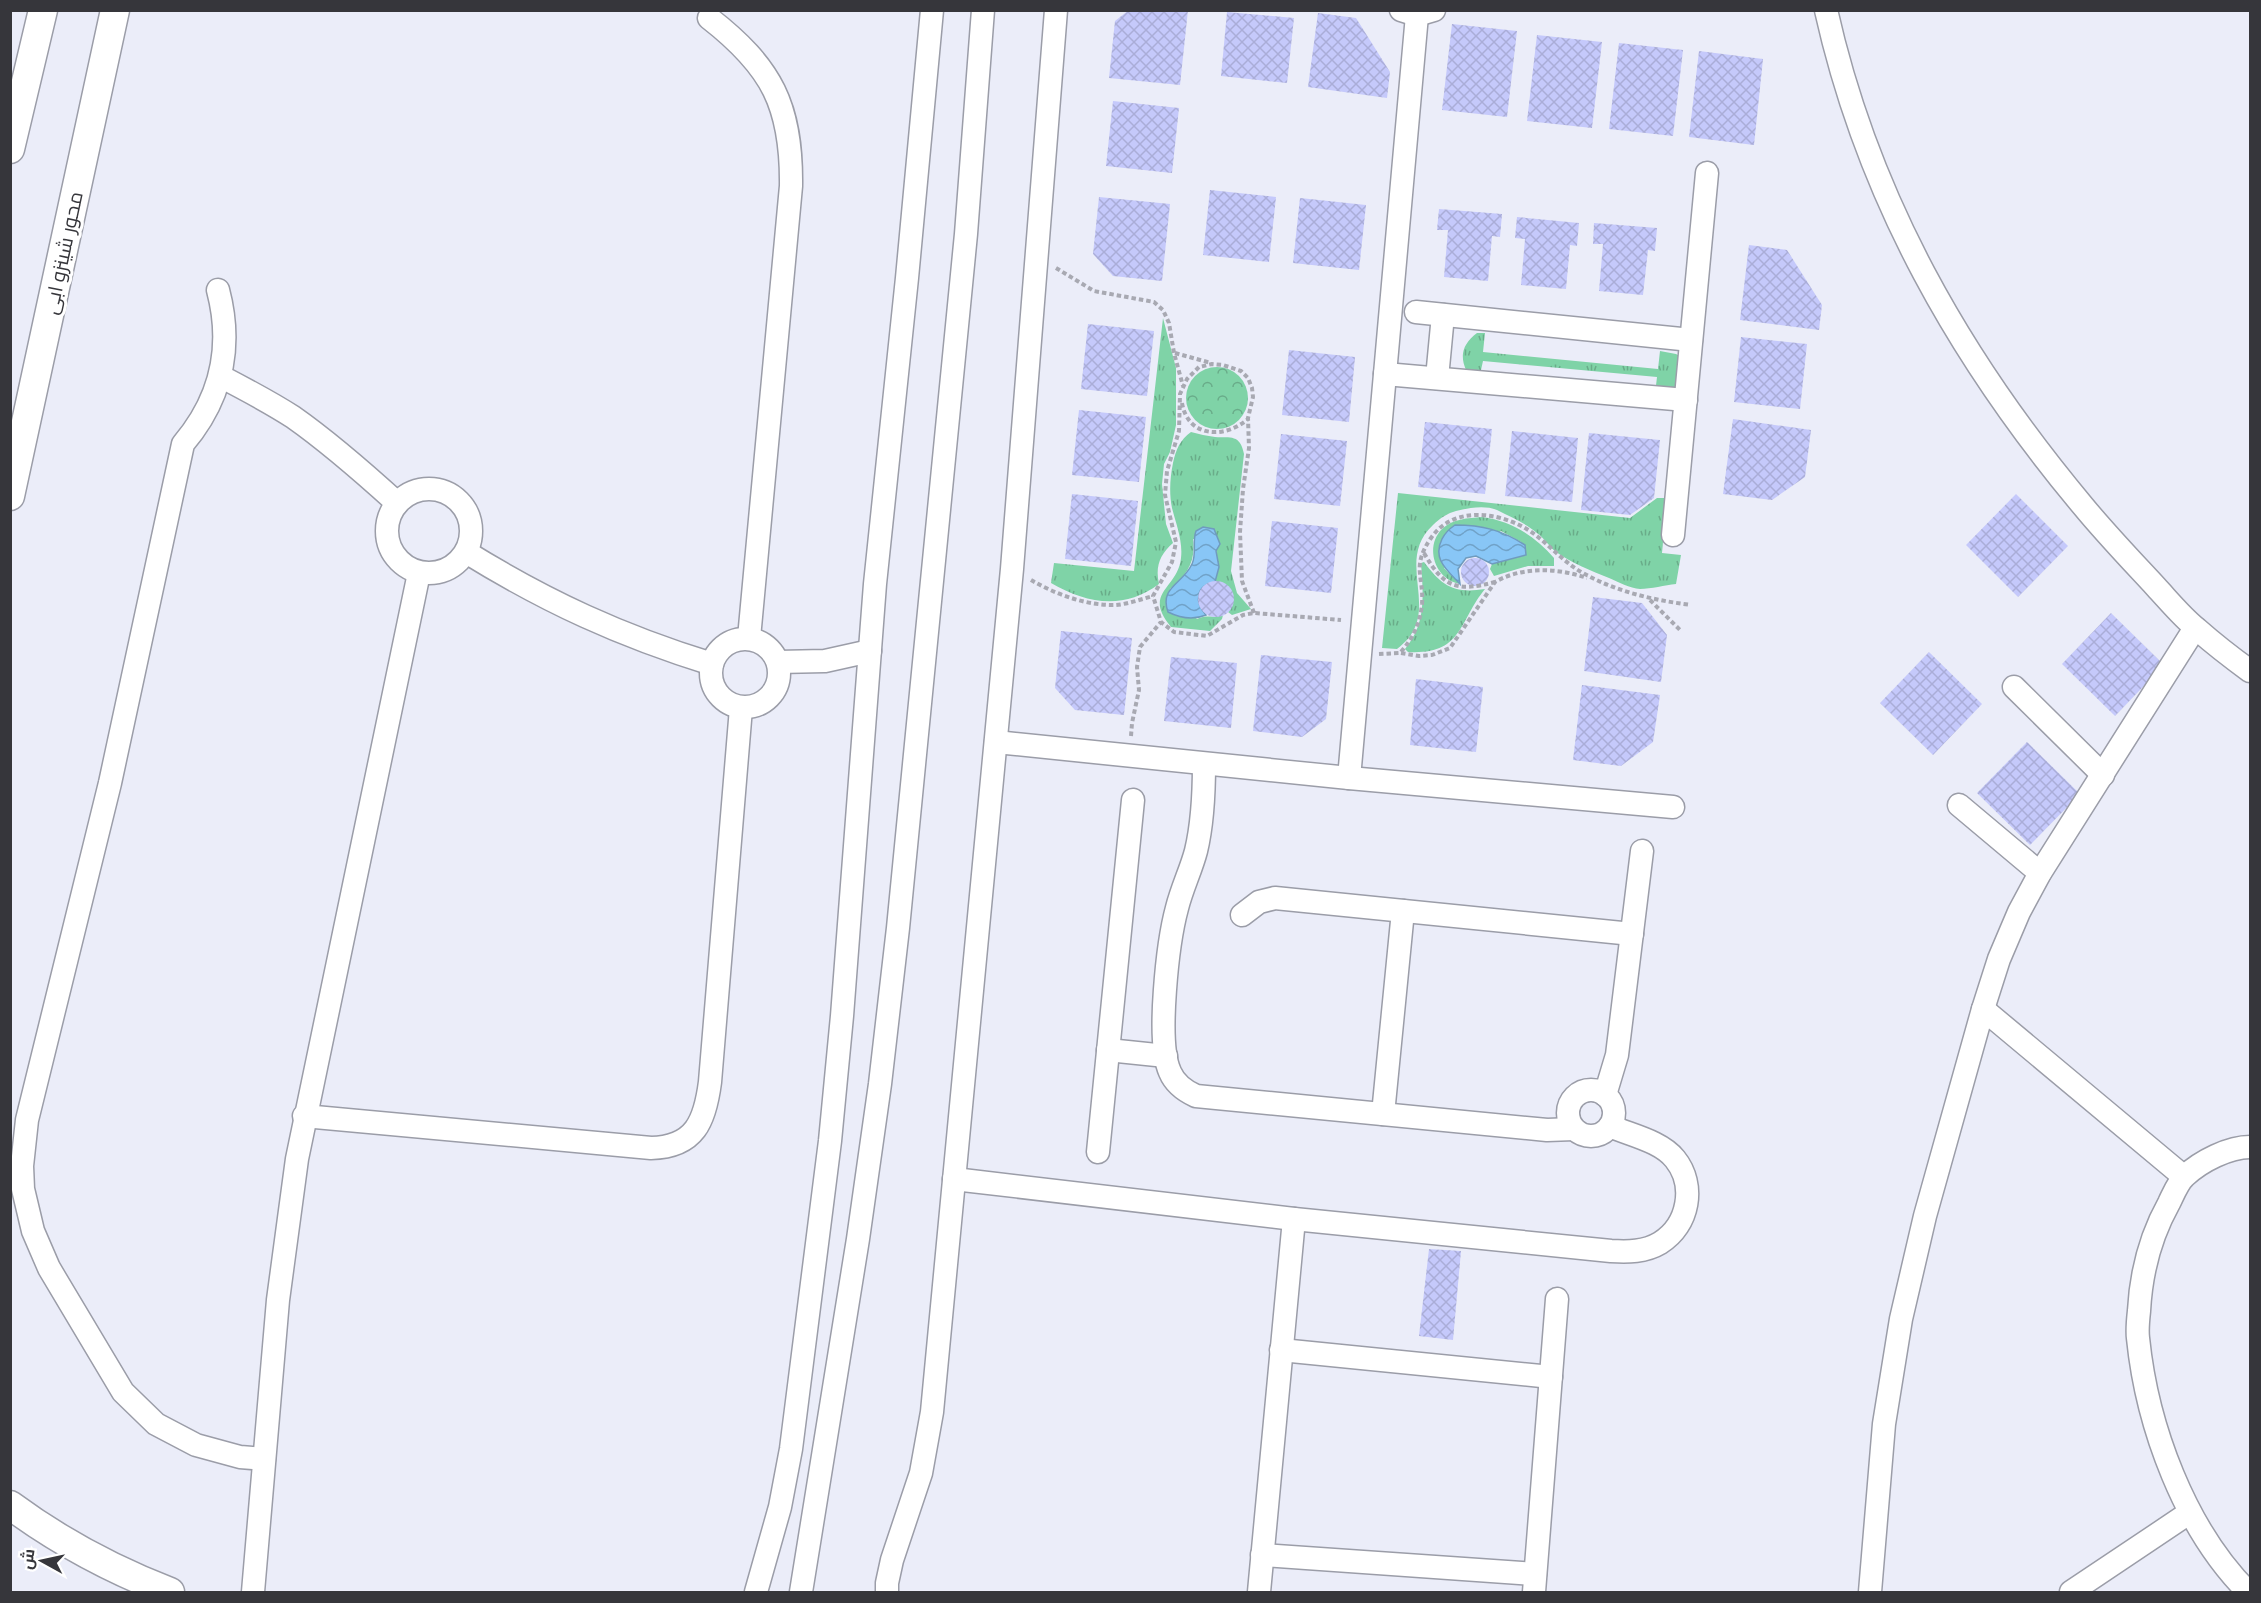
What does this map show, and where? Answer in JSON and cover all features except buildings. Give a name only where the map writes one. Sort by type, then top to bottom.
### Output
[{"type":"main road","points":[[10,149],[43,10]]},
{"type":"main road","name":"محور شينزو ابى","points":[[10,496],[115,10]]},
{"type":"main road","points":[[10,1505],[83,1554],[123,1574],[170,1593]]},
{"type":"street","points":[[756,1593],[780,1507],[791,1449],[830,1141],[870,651],[932,10]]},
{"type":"street","points":[[801,1593],[858,1239],[896,950],[964,246],[982,10]]},
{"type":"street","points":[[887,1593],[892,1560],[921,1473],[932,1412],[1012,569],[1056,10]]},
{"type":"street","points":[[1826,10],[1840,71],[1866,148],[1905,239],[1950,322],[2003,402],[2063,482],[2128,558],[2195,628],[2250,671]]},
{"type":"street","points":[[1349,778],[1417,12]]},
{"type":"street","points":[[709,18],[742,46],[769,80],[786,119],[790,141],[791,186],[749,639]]},
{"type":"street","points":[[1673,535],[1707,173]]},
{"type":"street","points":[[218,290],[225,333],[224,359],[206,413],[183,444],[110,783],[27,1120],[22,1166],[27,1212],[40,1250],[123,1392],[156,1424],[196,1446],[229,1455],[264,1459]]},
{"type":"street","points":[[1416,312],[1691,340]]},
{"type":"street","points":[[1437,378],[1443,315]]},
{"type":"street","points":[[1385,374],[1686,400]]},
{"type":"street","points":[[220,376],[257,395],[293,418],[355,466],[397,503]]},
{"type":"street","points":[[425,489],[445,491],[454,496],[467,512],[471,522],[470,542],[466,552],[451,568],[441,572],[418,573],[400,562],[388,544],[388,522],[397,503],[415,491],[425,489]]},
{"type":"street","points":[[466,552],[512,580],[600,624],[660,648],[712,664]]},
{"type":"street","points":[[253,1593],[279,1290],[304,1116],[418,573]]},
{"type":"street","points":[[1870,1593],[1884,1424],[1901,1319],[1925,1216],[1999,959],[2019,912],[2040,873],[2195,628]]},
{"type":"street","points":[[749,639],[767,646],[778,663],[778,682],[775,691],[760,704],[741,708],[723,700],[712,684],[712,664],[716,655],[730,642],[749,639]]},
{"type":"street","points":[[778,663],[825,661],[870,651]]},
{"type":"street","points":[[2014,687],[2103,775]]},
{"type":"street","points":[[304,1116],[651,1148],[670,1147],[693,1133],[703,1115],[710,1082],[741,708]]},
{"type":"street","points":[[996,742],[1130,757],[1673,807]]},
{"type":"street","points":[[1204,764],[1201,825],[1196,852],[1177,908],[1170,943],[1164,1006],[1166,1056],[1174,1080],[1188,1092],[1197,1096],[1546,1130],[1574,1129]]},
{"type":"street","points":[[1098,1152],[1133,800]]},
{"type":"street","points":[[1959,805],[2040,873]]},
{"type":"street","points":[[1605,1095],[1617,1055],[1642,851]]},
{"type":"street","points":[[1242,915],[1258,902],[1275,898],[1632,934]]},
{"type":"street","points":[[1383,1114],[1403,911]]},
{"type":"street","points":[[1983,1009],[2183,1176]]},
{"type":"street","points":[[1108,1050],[1166,1056]]},
{"type":"street","points":[[1592,1090],[1605,1095],[1613,1106],[1613,1120],[1610,1126],[1593,1136],[1574,1129],[1570,1123],[1568,1110],[1574,1098],[1579,1093],[1592,1090]]},
{"type":"street","points":[[954,1179],[1294,1219],[1611,1251],[1629,1252],[1659,1244],[1682,1220],[1687,1204],[1687,1188],[1683,1172],[1674,1158],[1662,1148],[1610,1126]]},
{"type":"street","points":[[2248,1593],[2234,1579],[2189,1513],[2166,1461],[2148,1392],[2138,1337],[2141,1280],[2156,1226],[2183,1176],[2212,1157],[2250,1147]]},
{"type":"street","points":[[1258,1593],[1294,1219]]},
{"type":"street","points":[[1262,1555],[1535,1583],[1557,1299]]},
{"type":"street","points":[[1281,1350],[1551,1377]]},
{"type":"street","points":[[2072,1593],[2189,1513]]},
{"type":"path","points":[[1037,258],[1094,291],[1154,302],[1163,310],[1169,323],[1174,353],[1184,387]]},
{"type":"path","points":[[1174,353],[1236,368],[1248,378],[1252,388],[1253,398],[1248,418],[1250,448],[1243,489],[1240,532],[1242,581],[1254,613]]},
{"type":"path","points":[[1212,364],[1199,367],[1192,372],[1180,393],[1179,431],[1167,471],[1166,495],[1176,542],[1172,562],[1153,596],[1161,622],[1174,632],[1207,636],[1243,615],[1254,613],[1363,622]]},
{"type":"path","points":[[1180,393],[1183,410],[1188,419],[1204,431],[1214,434],[1224,432],[1248,418]]},
{"type":"path","points":[[1400,653],[1413,638],[1419,617],[1422,602],[1418,571],[1423,552],[1431,537],[1455,517],[1482,515],[1506,520],[1527,529],[1564,562],[1603,583]]},
{"type":"path","points":[[1423,552],[1441,577],[1455,586],[1464,588],[1495,582],[1515,573],[1546,570],[1571,573],[1649,600],[1691,605]]},
{"type":"path","points":[[1012,569],[1035,582],[1088,603],[1117,605],[1153,596]]},
{"type":"path","points":[[1360,655],[1400,653],[1425,655],[1444,652],[1450,648],[1495,582]]},
{"type":"path","points":[[1649,600],[1681,631]]},
{"type":"path","points":[[1130,757],[1131,723],[1139,690],[1137,667],[1140,647],[1161,622]]},
{"type":"green space","points":[[1163,318],[1176,368],[1176,425],[1170,452],[1164,464],[1162,484],[1166,524],[1173,543],[1160,561],[1159,584],[1146,592],[1119,601],[1078,596],[1051,583],[1054,563],[1134,571]]},
{"type":"green space","points":[[1477,333],[1485,333],[1483,352],[1658,369],[1660,351],[1676,354],[1683,358],[1683,389],[1655,394],[1657,377],[1483,361],[1479,379],[1466,370],[1463,359],[1466,345]]},
{"type":"green space","points":[[1211,367],[1223,367],[1239,376],[1246,386],[1248,398],[1246,410],[1239,420],[1223,429],[1211,429],[1200,424],[1191,415],[1186,404],[1186,392],[1191,381],[1200,372]]},
{"type":"green space","points":[[1191,432],[1212,437],[1234,438],[1240,443],[1244,454],[1231,571],[1237,593],[1251,609],[1232,615],[1228,612],[1233,601],[1231,592],[1226,585],[1215,582],[1219,567],[1216,551],[1220,544],[1193,539],[1192,561],[1181,579],[1170,589],[1197,619],[1223,615],[1210,631],[1171,627],[1160,606],[1164,591],[1179,568],[1181,558],[1180,539],[1170,491],[1173,463],[1181,442]]},
{"type":"green space","points":[[1398,493],[1630,518],[1657,498],[1667,498],[1662,553],[1681,555],[1676,584],[1644,589],[1628,586],[1568,560],[1532,529],[1497,510],[1482,507],[1461,510],[1438,520],[1422,540],[1417,555],[1418,620],[1411,635],[1397,649],[1382,648]]},
{"type":"green space","points":[[1482,517],[1503,522],[1531,536],[1554,558],[1554,566],[1528,566],[1494,576],[1490,569],[1492,564],[1526,555],[1521,542],[1501,531],[1444,568],[1460,584],[1451,581],[1444,576],[1435,562],[1433,553],[1437,536],[1450,523]]},
{"type":"green space","points":[[1424,562],[1437,577],[1450,586],[1465,590],[1485,589],[1457,634],[1449,642],[1426,652],[1408,652],[1405,649],[1417,629],[1422,608],[1421,563]]},
{"type":"water","points":[[1455,525],[1483,527],[1500,532],[1525,545],[1526,555],[1492,564],[1476,556],[1466,558],[1458,569],[1460,584],[1442,564],[1439,552],[1443,537]]},
{"type":"water","points":[[1203,527],[1214,529],[1220,544],[1216,551],[1219,567],[1215,582],[1204,587],[1199,595],[1200,605],[1206,615],[1192,618],[1177,616],[1168,612],[1167,597],[1169,591],[1192,564],[1196,531]]}]
